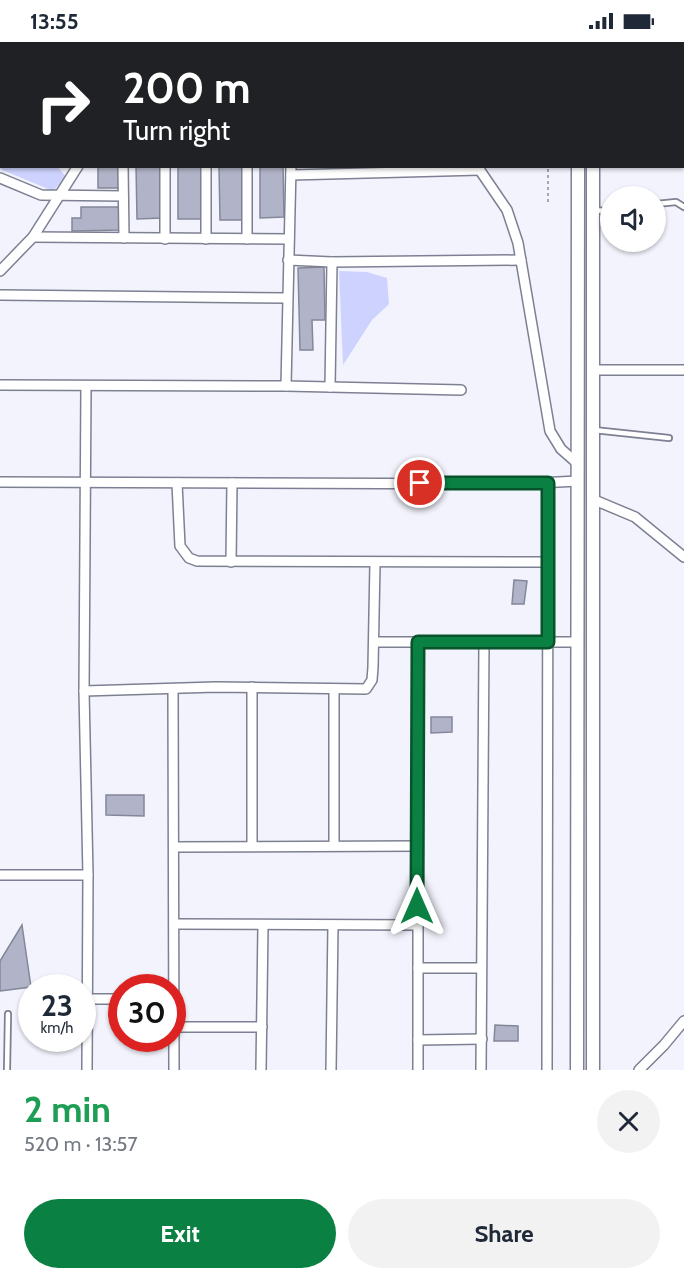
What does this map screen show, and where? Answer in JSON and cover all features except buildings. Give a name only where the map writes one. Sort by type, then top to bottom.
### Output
[{"type":"street","points":[[0,271],[33,237],[77,168]]},
{"type":"street","points":[[123,168],[124,238]]},
{"type":"street","points":[[165,168],[165,239]]},
{"type":"street","points":[[206,168],[206,239]]},
{"type":"street","points":[[247,168],[247,239]]},
{"type":"street","points":[[286,386],[291,171],[479,168],[507,210],[521,260],[550,431],[561,449],[578,464]]},
{"type":"street","points":[[577,1070],[578,168]]},
{"type":"street","points":[[593,168],[593,1070]]},
{"type":"street","points":[[0,178],[30,192],[57,196],[123,196]]},
{"type":"street","points":[[33,237],[289,239]]},
{"type":"street","points":[[288,260],[332,262],[521,260]]},
{"type":"street","points":[[330,387],[332,262]]},
{"type":"street","points":[[0,295],[287,298]]},
{"type":"street","points":[[592,370],[684,370]]},
{"type":"street","points":[[0,385],[286,386],[461,390]]},
{"type":"street","points":[[86,386],[84,691],[88,875],[87,974]]},
{"type":"street","points":[[0,482],[548,483],[578,481]]},
{"type":"street","points":[[177,483],[180,546],[183,552],[197,561],[549,562]]},
{"type":"street","points":[[231,562],[232,483]]},
{"type":"street","points":[[547,1070],[548,483]]},
{"type":"street","points":[[592,499],[635,517],[684,557]]},
{"type":"street","points":[[84,691],[252,687],[358,690],[369,686],[372,680],[374,642],[375,562]]},
{"type":"street","points":[[374,642],[578,642]]},
{"type":"street","points":[[418,642],[418,1070]]},
{"type":"street","points":[[481,1070],[484,642]]},
{"type":"street","points":[[252,687],[252,846]]},
{"type":"street","points":[[334,689],[334,845]]},
{"type":"street","points":[[173,690],[173,974]]},
{"type":"street","points":[[174,847],[417,846]]},
{"type":"street","points":[[0,875],[88,875]]},
{"type":"street","points":[[174,924],[417,925]]},
{"type":"street","points":[[261,1070],[263,925]]},
{"type":"street","points":[[331,1070],[333,925]]},
{"type":"street","points":[[418,968],[481,968]]},
{"type":"street","points":[[639,1070],[664,1046],[684,1021]]},
{"type":"street","points":[[186,1027],[262,1027]]},
{"type":"street","points":[[418,1040],[482,1038]]},
{"type":"street","points":[[87,1052],[87,1070]]},
{"type":"street","points":[[174,1052],[174,1070]]},
{"type":"lane","points":[[666,203],[676,202],[684,207]]},
{"type":"lane","points":[[593,211],[600,211]]},
{"type":"lane","points":[[592,430],[669,438]]},
{"type":"lane","points":[[7,1070],[8,1014]]},
{"type":"path","points":[[548,202],[549,168]]},
{"type":"water","points":[[59,168],[66,177],[53,191],[0,169]]},
{"type":"water","points":[[339,271],[367,272],[387,278],[389,304],[372,320],[343,365]]},
{"type":"route","points":[[417,906],[418,642],[548,642],[548,483],[420,483]]}]
